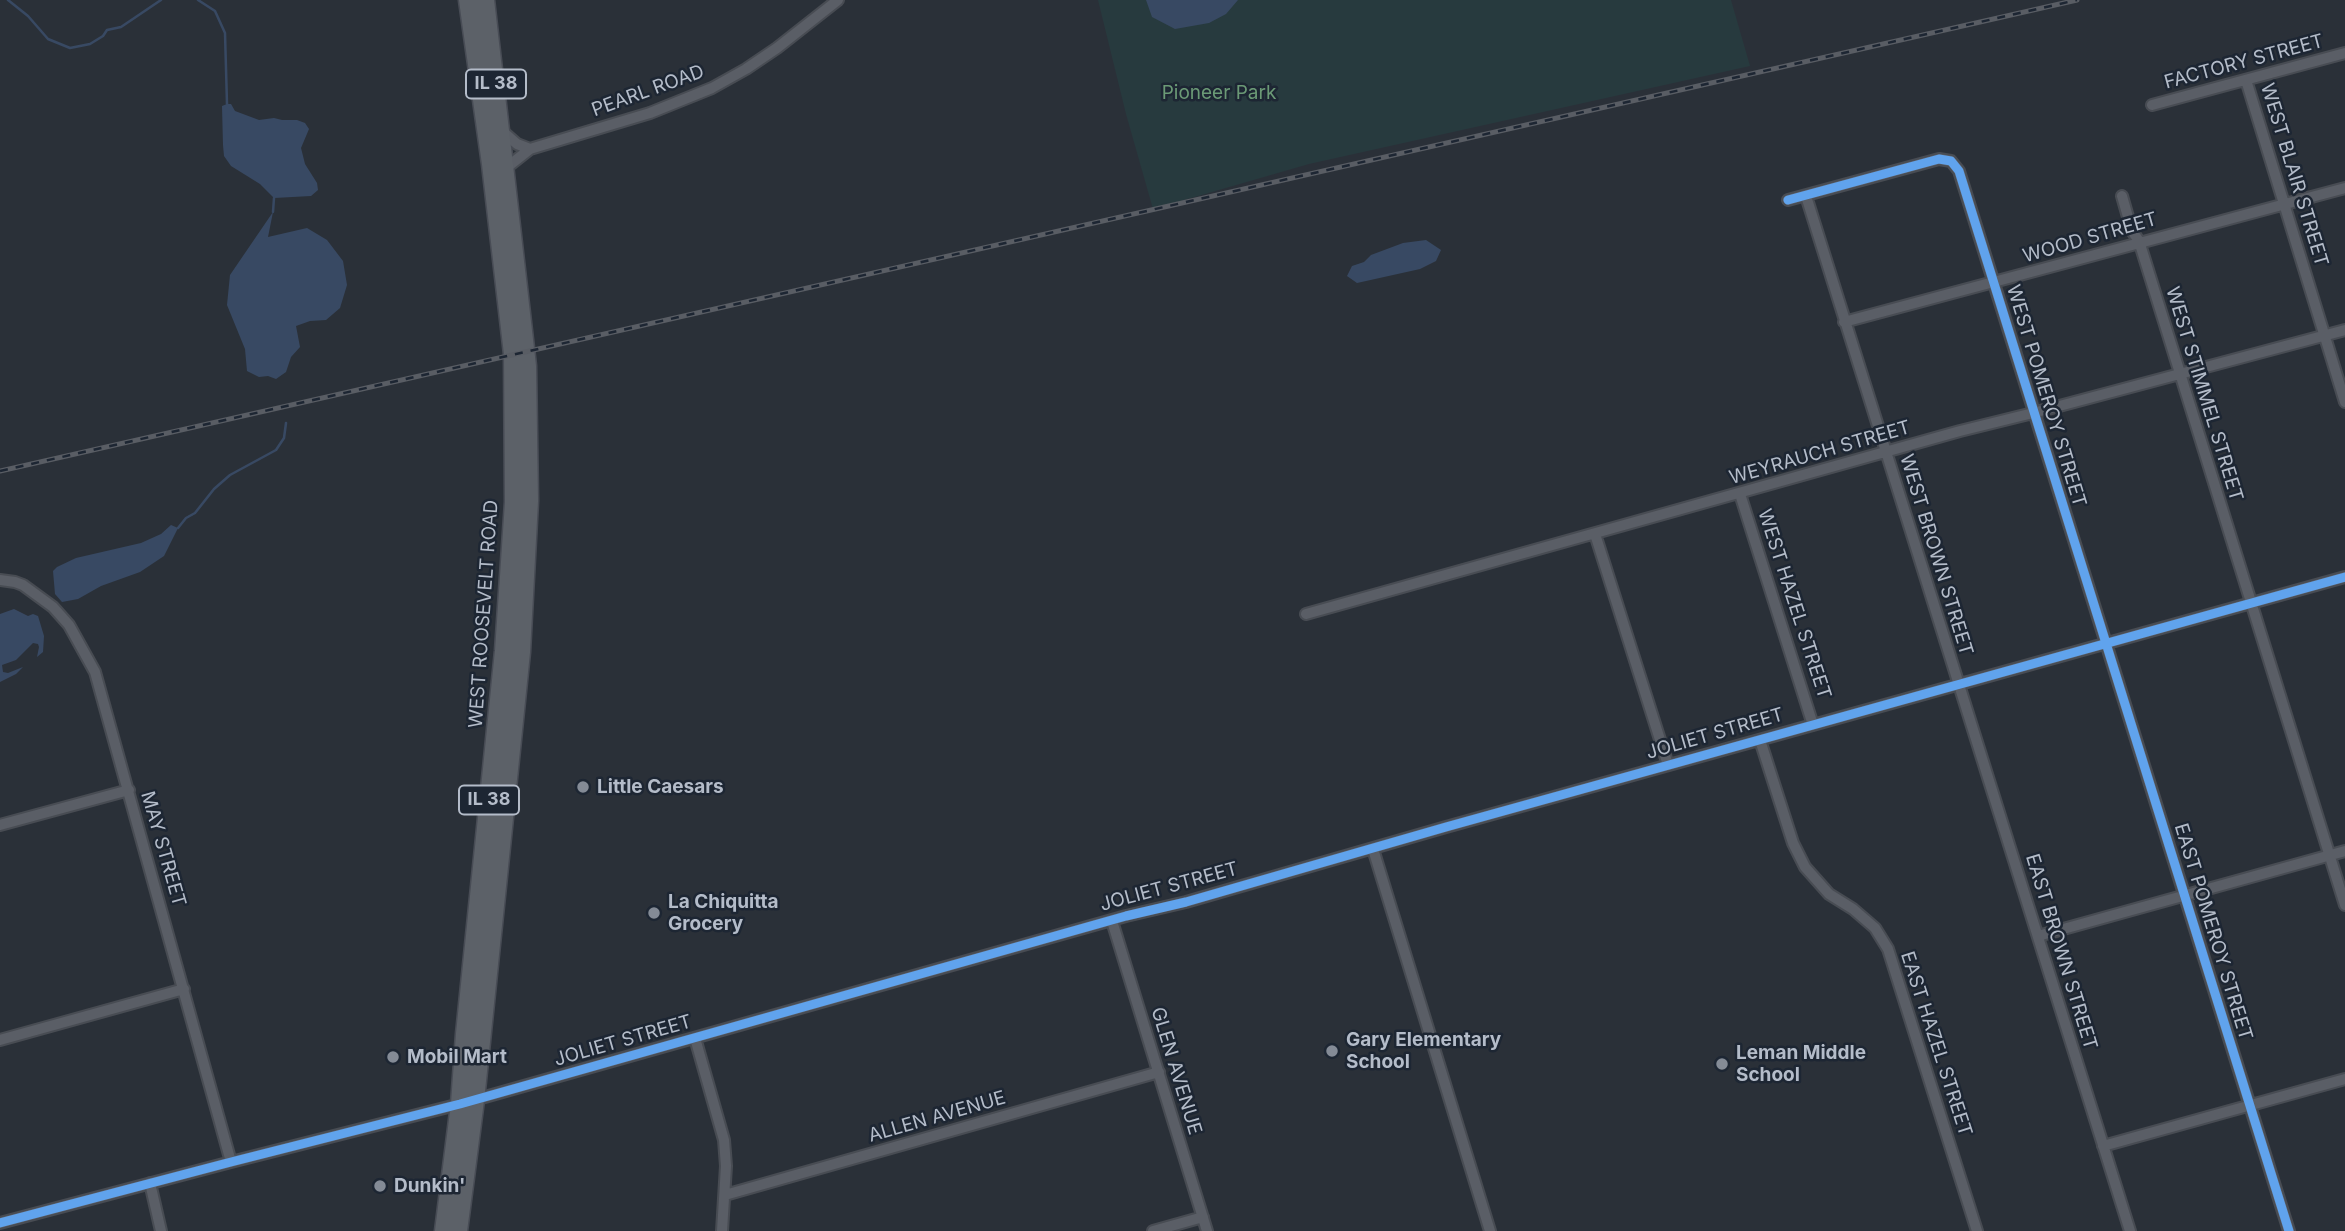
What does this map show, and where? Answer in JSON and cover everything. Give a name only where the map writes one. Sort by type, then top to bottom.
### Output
[{"type":"main road","name":"WEST ROOSEVELT ROAD","points":[[444,1231],[468,1102],[465,1034],[509,599],[515,465],[513,354],[491,164],[468,0]]},
{"type":"main road","name":"WEST ROOSEVELT ROAD","points":[[458,1231],[468,1102],[521,652],[528,537],[527,366],[485,0]]},
{"type":"street","name":"PEARL ROAD","points":[[506,169],[530,149],[650,113],[712,88],[777,48],[838,0]]},
{"type":"street","name":"FACTORY STREET","points":[[2152,105],[2345,54]]},
{"type":"street","name":"WEST BLAIR STREET","points":[[2246,80],[2345,402]]},
{"type":"street","points":[[501,130],[517,144],[530,149]]},
{"type":"street","name":"WEST POMEROY STREET","points":[[1806,196],[1939,159],[1951,161],[1959,172],[2105,644]]},
{"type":"street","name":"WOOD STREET","points":[[1844,321],[1993,284],[2140,241],[2345,188]]},
{"type":"street","points":[[1788,200],[1806,196]]},
{"type":"street","name":"WEST BROWN STREET","points":[[1806,196],[1959,684]]},
{"type":"street","name":"WEST STIMMEL STREET","points":[[2122,196],[2132,231],[2140,241],[2345,905]]},
{"type":"street","name":"WEYRAUCH STREET","points":[[1306,614],[1959,431],[2033,414],[2345,330]]},
{"type":"street","name":"WEST HAZEL STREET","points":[[1740,494],[1814,725]]},
{"type":"street","points":[[1595,534],[1668,765]]},
{"type":"street","name":"JOLIET STREET","points":[[0,1223],[468,1102],[2345,577]]},
{"type":"street","name":"MAY STREET","points":[[4,580],[23,585],[53,607],[69,625],[95,672],[231,1162]]},
{"type":"street","name":"EAST POMEROY STREET","points":[[2105,644],[2289,1231]]},
{"type":"street","name":"EAST BROWN STREET","points":[[1959,684],[2130,1231]]},
{"type":"street","name":"EAST HAZEL STREET","points":[[1760,740],[1793,843],[1805,867],[1829,894],[1853,909],[1875,928],[1888,949],[1977,1231]]},
{"type":"street","points":[[0,825],[128,790]]},
{"type":"street","points":[[1373,849],[1490,1231]]},
{"type":"street","points":[[2038,936],[2345,851]]},
{"type":"street","name":"GLEN AVENUE","points":[[1112,921],[1207,1231]]},
{"type":"street","points":[[0,1040],[184,989]]},
{"type":"street","points":[[695,1038],[724,1140],[726,1166],[722,1231]]},
{"type":"street","name":"ALLEN AVENUE","points":[[725,1195],[1159,1072]]},
{"type":"street","points":[[2103,1146],[2345,1079]]},
{"type":"street","points":[[150,1183],[161,1231]]},
{"type":"street","points":[[1153,1231],[1203,1217]]},
{"type":"green space","name":"Pioneer Park","points":[[1098,0],[1731,0],[1750,66],[1309,164],[1153,209]]},
{"type":"water","points":[[1146,0],[1238,0],[1226,14],[1209,23],[1175,29],[1152,17]]},
{"type":"water","points":[[231,104],[235,111],[259,120],[274,118],[305,123],[309,129],[301,148],[305,164],[317,183],[318,190],[311,196],[274,198],[260,184],[231,166],[224,156],[223,145],[222,106]]},
{"type":"water","points":[[273,212],[268,237],[307,228],[327,240],[343,261],[347,285],[340,308],[326,320],[310,321],[296,326],[300,347],[291,357],[286,372],[276,379],[259,377],[247,371],[245,349],[227,305],[230,275]]},
{"type":"water","points":[[1426,240],[1441,250],[1436,261],[1420,269],[1357,283],[1347,276],[1352,266],[1364,262],[1371,255],[1403,243]]},
{"type":"water","points":[[171,525],[178,528],[164,556],[140,572],[101,586],[78,599],[62,602],[55,594],[53,571],[57,567],[76,558],[141,543],[161,534]]},
{"type":"water","points":[[14,609],[28,616],[38,616],[44,636],[43,652],[37,657],[39,647],[33,643],[16,660],[2,665],[3,672],[8,673],[23,667],[0,682],[0,614]]},
{"type":"waterway","points":[[8,0],[28,16],[48,39],[70,48],[90,44],[107,30],[121,27],[161,0]]},
{"type":"waterway","points":[[198,0],[215,11],[225,33],[227,104]]},
{"type":"waterway","points":[[273,212],[274,198]]},
{"type":"waterway","points":[[178,528],[230,475],[276,450],[284,438],[286,423]]},
{"type":"railway","points":[[0,471],[2077,0]]},
{"type":"cycle path","points":[[1788,200],[1939,159],[1951,161],[1959,171],[2289,1231]]},
{"type":"cycle path","points":[[0,1223],[460,1104],[2345,577]]},
{"type":"place","name":"Little Caesars","points":[[583,787]]},
{"type":"place","name":"La Chiquitta Grocery","points":[[654,913]]},
{"type":"place","name":"Gary Elementary School","points":[[1332,1051]]},
{"type":"place","name":"Mobil Mart","points":[[393,1057]]},
{"type":"place","name":"Leman Middle School","points":[[1722,1064]]},
{"type":"place","name":"Dunkin'","points":[[380,1186]]}]
